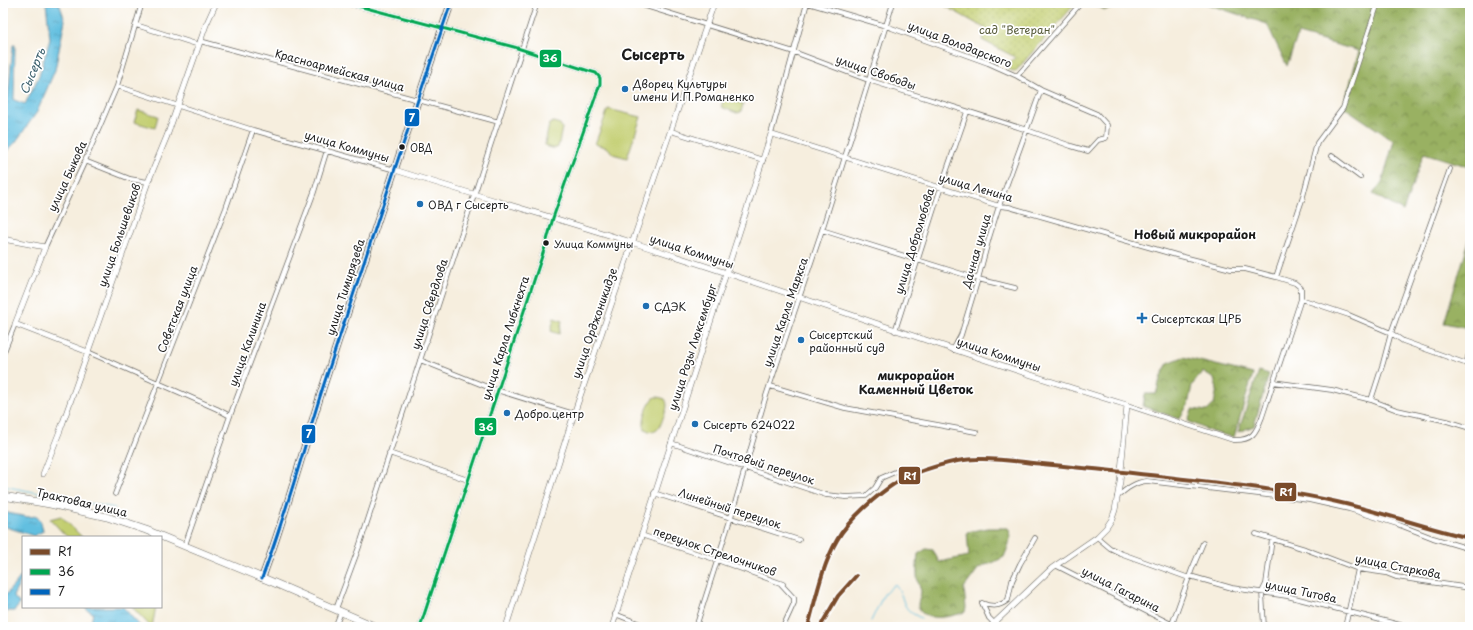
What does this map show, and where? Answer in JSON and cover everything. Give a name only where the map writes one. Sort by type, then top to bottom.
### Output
[{"type":"main road","name":"улица Тимирязева","points":[[262,578],[290,496],[305,443],[345,320],[451,3]]},
{"type":"main road","name":"Трактовая улица","points":[[3,496],[50,504],[107,517],[161,536]]},
{"type":"main road","name":"Трактовая улица","points":[[162,536],[376,627]]},
{"type":"street","name":"улица Быкова","points":[[3,354],[45,247],[85,161],[117,86],[142,3]]},
{"type":"street","name":"улица Большевиков","points":[[43,474],[148,182],[167,136],[206,25],[216,3]]},
{"type":"street","points":[[346,3],[522,50]]},
{"type":"street","name":"улица Свердлова","points":[[335,627],[389,453],[537,3]]},
{"type":"street","name":"улица Свободы","points":[[636,3],[794,52],[868,80],[1088,151],[1098,140],[1106,138]]},
{"type":"street","name":"улица Орджоникидзе","points":[[506,627],[574,414],[714,3]]},
{"type":"street","name":"улица Володарского","points":[[808,3],[886,26],[988,63],[1017,76],[1041,90],[1097,114],[1107,125],[1106,138]]},
{"type":"street","name":"улица Розы Люксембург","points":[[612,627],[771,134],[808,3]]},
{"type":"street","name":"улица Карла Маркса","points":[[696,627],[770,386],[822,230],[893,3]]},
{"type":"street","points":[[1017,76],[1081,3]]},
{"type":"street","points":[[1276,277],[1302,200],[1317,143],[1343,108],[1378,3]]},
{"type":"street","name":"Красноармейская улица","points":[[136,25],[499,122]]},
{"type":"street","name":"улица Карла Либкнехта","points":[[420,627],[546,244],[553,218],[600,84],[600,78],[596,73],[522,50]]},
{"type":"street","name":"улица Коммуны","points":[[117,86],[253,130],[395,170],[632,242],[954,350],[1233,440],[1249,438],[1257,431],[1273,382]]},
{"type":"street","name":"Дачная улица","points":[[954,350],[978,280],[999,206],[1041,90]]},
{"type":"street","name":"улица Добролюбова","points":[[895,330],[967,112]]},
{"type":"street","name":"Советская улица","points":[[115,494],[226,208],[253,130]]},
{"type":"street","points":[[670,131],[762,160]]},
{"type":"street","name":"улица Ленина","points":[[771,134],[999,206],[1016,209],[1176,255],[1231,269],[1245,269],[1276,277],[1295,283],[1299,286],[1301,288],[1301,298]]},
{"type":"street","name":"улица Калинина","points":[[184,545],[230,416],[314,192],[327,150]]},
{"type":"street","points":[[1332,156],[1360,177]]},
{"type":"street","points":[[85,161],[130,180],[148,182]]},
{"type":"street","points":[[1371,400],[1384,363],[1391,332],[1450,169]]},
{"type":"street","points":[[822,230],[978,280],[1015,288]]},
{"type":"street","points":[[3,239],[45,247]]},
{"type":"street","points":[[1470,350],[1468,364],[1403,341],[1391,332],[1350,315],[1301,298],[1273,382],[1332,390],[1371,400],[1397,410],[1447,421],[1470,428]]},
{"type":"street","points":[[15,324],[88,352],[158,382],[230,416]]},
{"type":"street","points":[[420,360],[498,390],[574,414]]},
{"type":"street","points":[[770,386],[845,408],[976,432]]},
{"type":"street","points":[[1035,538],[1012,581],[1008,600],[1003,604],[994,607],[982,603],[992,625],[1052,568],[1097,537],[1112,519],[1120,479],[1127,406]]},
{"type":"street","name":"Почтовый переулок","points":[[671,443],[826,495],[836,497],[866,496],[875,488],[881,478],[895,472]]},
{"type":"street","points":[[389,453],[468,480]]},
{"type":"street","points":[[1117,497],[1128,487],[1142,481],[1147,481],[1309,500],[1349,509],[1470,549]]},
{"type":"street","name":"Линейный переулок","points":[[654,493],[799,540]]},
{"type":"street","name":"улица Старкова","points":[[1256,534],[1304,549],[1358,569],[1386,573],[1396,577],[1470,588]]},
{"type":"street","name":"переулок Стрелочников","points":[[641,535],[717,560],[782,584],[794,598],[794,603],[783,627]]},
{"type":"street","name":"улица Титова","points":[[1097,537],[1110,548],[1120,553],[1169,572],[1232,588],[1287,596],[1408,627]]},
{"type":"street","points":[[1264,627],[1262,592],[1266,584],[1272,539]]},
{"type":"street","points":[[1171,626],[1203,543]]},
{"type":"street","name":"улица Гагарина","points":[[1057,566],[1171,626],[1177,627]]},
{"type":"street","points":[[1345,627],[1358,569]]},
{"type":"street","points":[[616,614],[648,627]]},
{"type":"green space","name":"сад \"Ветеран\"","points":[[940,3],[1076,3],[1015,72],[1006,68],[1015,57],[982,40],[986,29]]},
{"type":"green space","points":[[1091,3],[1141,3],[1105,10]]},
{"type":"green space","points":[[1204,3],[1470,3],[1470,167],[1424,153],[1403,211],[1373,194],[1382,182],[1394,141],[1347,109],[1343,108],[1359,51],[1298,34],[1287,66],[1267,24]]},
{"type":"green space","points":[[724,98],[743,104],[741,112],[737,113],[721,107]]},
{"type":"green space","points":[[608,109],[641,117],[627,158],[613,154],[608,148],[595,144]]},
{"type":"green space","points":[[138,110],[158,116],[155,128],[134,122]]},
{"type":"green space","points":[[553,122],[560,124],[562,128],[557,148],[551,148],[545,144],[549,125]]},
{"type":"green space","points":[[1470,237],[1470,327],[1469,328],[1444,323]]},
{"type":"green space","points":[[554,318],[562,321],[559,334],[551,331]]},
{"type":"green space","points":[[1183,357],[1253,374],[1234,437],[1212,432],[1188,421],[1192,409],[1207,411],[1214,404],[1217,388],[1214,379],[1203,372],[1192,385],[1188,405],[1179,419],[1143,406],[1145,394],[1156,394],[1161,376],[1168,363]]},
{"type":"green space","points":[[1259,371],[1269,374],[1254,426],[1238,432]]},
{"type":"green space","points":[[655,397],[665,399],[667,406],[659,428],[652,432],[645,429],[644,421],[648,408]]},
{"type":"green space","points":[[61,516],[81,536],[66,536],[50,519]]},
{"type":"green space","points":[[988,528],[1008,528],[1010,535],[1009,542],[1004,557],[978,569],[964,588],[965,612],[941,617],[928,616],[923,613],[918,607],[921,591],[917,575],[918,554],[926,549],[933,550],[939,562],[969,556],[967,532]]},
{"type":"green space","points":[[133,608],[156,608],[151,627]]},
{"type":"water","points":[[46,3],[59,3],[65,20],[55,70],[37,112],[15,143],[3,155],[3,103],[8,97],[13,45],[15,45],[14,100],[25,104],[39,76],[50,39]]},
{"type":"water","points":[[3,512],[28,517],[37,516],[41,522],[43,531],[34,536],[3,526]]},
{"type":"water","points":[[22,575],[22,579],[13,596],[20,604],[14,611],[7,611],[4,619],[6,627],[3,627],[3,598]]},
{"type":"water","points":[[124,608],[141,627],[93,627],[91,623],[93,613],[86,609]]},
{"type":"waterway","points":[[3,486],[115,508]]},
{"type":"waterway","points":[[871,621],[884,594],[895,584],[899,589],[904,603],[909,611],[921,618]]},
{"type":"transit line","name":"36","points":[[347,3],[514,47],[596,73],[600,78],[600,84],[553,218],[546,244],[420,627]]},
{"type":"transit line","name":"7","points":[[262,578],[287,506],[323,387],[451,3]]},
{"type":"transit line","name":"R1","points":[[808,627],[827,560],[837,540],[848,524],[881,493],[897,482],[936,466],[958,461],[985,459],[1010,460],[1274,490],[1316,497],[1354,506],[1470,538]]},
{"type":"transit line","name":"R1","points":[[820,627],[838,596],[856,576]]},
{"type":"place","name":"Дворец Культуры имени И.П.Романенко","points":[[625,89]]},
{"type":"place","name":"ОВД","points":[[402,147]]},
{"type":"place","name":"ОВД г Сысерть","points":[[420,204]]},
{"type":"place","name":"Улица Коммуны","points":[[546,243]]},
{"type":"place","name":"СДЭК","points":[[646,306]]},
{"type":"place","name":"Сысертская ЦРБ","points":[[1142,318]]},
{"type":"place","name":"Сысертский районный суд","points":[[801,340]]},
{"type":"place","name":"Добро.центр","points":[[507,413]]},
{"type":"place","name":"Сысерть 624022","points":[[695,424]]},
{"type":"district","name":"Сысерть","points":[[653,53]]},
{"type":"district","name":"Новый микрорайон","points":[[1195,234]]},
{"type":"district","name":"микрорайон Каменный Цветок","points":[[916,382]]}]
